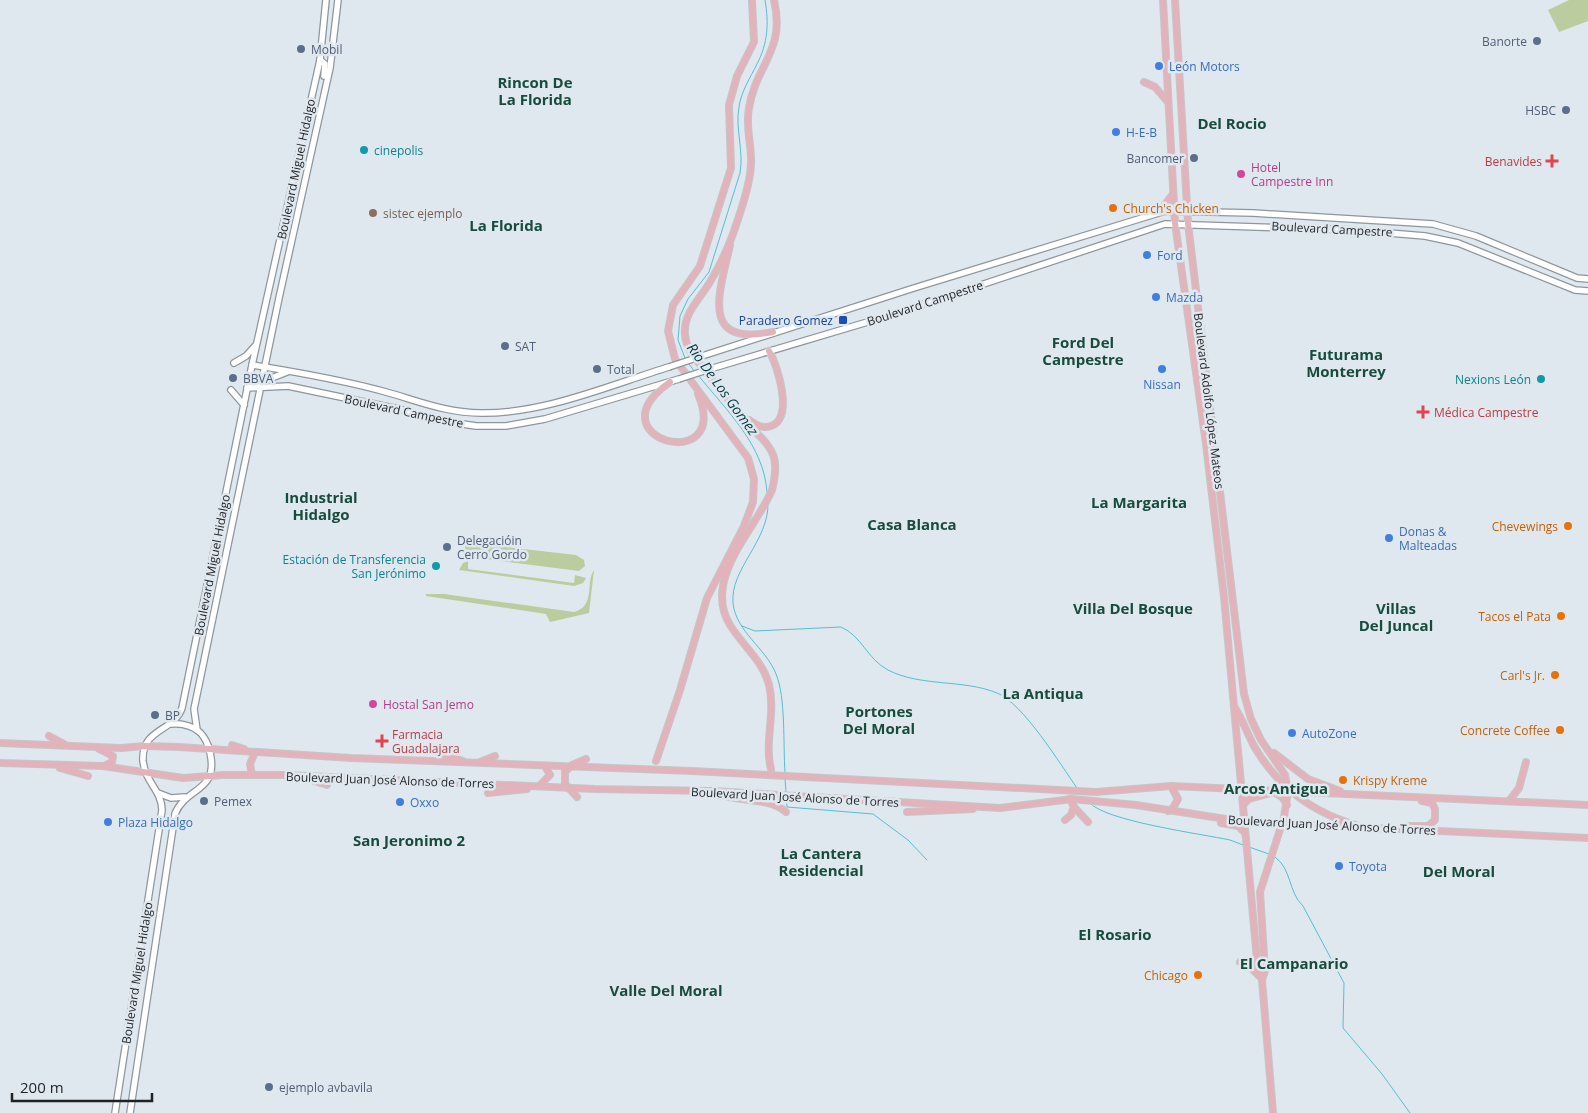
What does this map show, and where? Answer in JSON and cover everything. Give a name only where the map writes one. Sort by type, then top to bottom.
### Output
[{"type":"main road","name":"Boulevard Miguel Hidalgo","points":[[115,1113],[162,810],[158,793],[150,784],[146,773],[143,759],[145,746],[156,732],[172,724],[182,708],[256,344],[320,60],[326,0]]},
{"type":"main road","name":"Boulevard Miguel Hidalgo","points":[[209,749],[203,736],[197,730],[194,709],[261,384],[331,62],[338,0]]},
{"type":"main road","points":[[656,761],[680,690],[707,598],[750,514],[754,492],[754,479],[748,458],[675,359],[668,336],[669,318],[677,299],[700,266],[731,168],[729,105],[737,76],[754,42],[755,22],[752,0]]},
{"type":"main road","points":[[772,332],[743,336],[730,330],[720,318],[719,304],[732,234],[750,171],[748,120],[750,100],[776,39],[778,24],[774,0]]},
{"type":"main road","name":"Boulevard Adolfo López Mateos","points":[[1164,0],[1175,223],[1206,444],[1235,708],[1257,960],[1262,980]]},
{"type":"main road","name":"Boulevard Adolfo López Mateos","points":[[1175,0],[1188,223],[1244,694],[1251,719],[1285,775],[1288,791],[1288,806],[1260,892],[1265,971],[1262,980]]},
{"type":"main road","points":[[320,60],[326,65],[322,103]]},
{"type":"main road","points":[[1144,82],[1159,90],[1168,103]]},
{"type":"main road","points":[[1159,212],[1173,193]]},
{"type":"main road","name":"Boulevard Campestre","points":[[252,365],[386,392],[438,409],[481,413],[509,412],[559,401],[669,367],[772,332],[1159,212],[1187,211],[1402,221],[1448,227],[1577,278],[1588,279]]},
{"type":"main road","points":[[1402,221],[1407,234]]},
{"type":"main road","name":"Boulevard Campestre","points":[[261,384],[296,387],[403,410],[436,420],[476,426],[518,425],[670,382],[881,318],[1148,228],[1175,223],[1407,234],[1458,243],[1575,290],[1588,291]]},
{"type":"main road","points":[[732,234],[710,283],[689,313],[685,335],[692,354],[735,408],[769,445],[775,466],[774,482],[767,501],[724,578],[722,604],[728,622],[761,665],[769,685],[772,705],[771,772]]},
{"type":"main road","points":[[234,363],[246,356],[256,344]]},
{"type":"main road","points":[[735,408],[760,426],[771,426],[781,417],[784,406],[776,365],[770,351]]},
{"type":"main road","points":[[247,388],[288,372]]},
{"type":"main road","points":[[670,382],[650,398],[645,413],[653,432],[661,439],[672,443],[690,440],[703,423],[704,410],[695,386]]},
{"type":"main road","points":[[231,390],[244,405]]},
{"type":"main road","points":[[1235,708],[1264,761],[1288,791],[1329,815],[1366,828]]},
{"type":"main road","points":[[172,724],[184,724],[197,730]]},
{"type":"main road","points":[[48,736],[67,746]]},
{"type":"main road","name":"Boulevard Juan José Alonso de Torres","points":[[0,743],[126,748],[145,746],[569,767],[771,772],[793,776],[1094,792],[1171,786],[1588,805]]},
{"type":"main road","points":[[232,745],[255,752],[250,764],[252,775]]},
{"type":"main road","points":[[94,747],[112,756],[110,763],[103,766]]},
{"type":"main road","points":[[1267,748],[1308,779],[1353,795]]},
{"type":"main road","points":[[209,749],[210,776]]},
{"type":"main road","points":[[443,754],[469,763]]},
{"type":"main road","points":[[478,763],[495,756]]},
{"type":"main road","points":[[578,797],[564,780],[565,772],[569,767],[586,759]]},
{"type":"main road","points":[[1509,801],[1520,788],[1526,762]]},
{"type":"main road","name":"Boulevard Juan José Alonso de Torres","points":[[0,763],[103,766],[183,778],[252,775],[300,776],[713,791],[1000,808],[1095,801],[1245,822],[1588,838]]},
{"type":"main road","points":[[47,765],[88,776]]},
{"type":"main road","points":[[488,793],[539,786],[550,775],[545,766]]},
{"type":"main road","points":[[1226,788],[1238,780],[1240,771]]},
{"type":"main road","name":"Boulevard Miguel Hidalgo","points":[[130,1113],[175,814],[188,796],[202,787],[210,776]]},
{"type":"main road","points":[[300,776],[327,785]]},
{"type":"main road","points":[[1166,810],[1173,808],[1178,800],[1171,786]]},
{"type":"main road","points":[[713,791],[732,799],[773,804],[786,812]]},
{"type":"main road","points":[[1244,804],[1249,799],[1274,792],[1283,798],[1288,806]]},
{"type":"main road","points":[[158,793],[171,798],[188,796]]},
{"type":"main road","points":[[1384,829],[1428,826],[1434,822],[1436,814],[1432,803],[1391,796]]},
{"type":"main road","points":[[1065,820],[1071,815],[1072,802]]},
{"type":"main road","points":[[1072,802],[1088,822]]},
{"type":"main road","points":[[907,812],[922,810],[963,811],[981,807]]},
{"type":"main road","points":[[1204,816],[1213,821],[1238,826],[1245,835]]},
{"type":"main road","points":[[1278,837],[1288,828],[1296,825]]},
{"type":"main road","points":[[1240,962],[1250,967],[1262,980],[1273,1113]]},
{"type":"green space","points":[[1569,0],[1588,0],[1588,21],[1559,32],[1548,10]]},
{"type":"green space","points":[[472,543],[576,555],[584,560],[585,566],[579,571],[470,557],[464,553],[466,544]]},
{"type":"green space","points":[[468,561],[468,569],[574,583],[575,575],[586,578],[583,583],[574,586],[459,570],[463,563]]},
{"type":"green space","points":[[594,570],[589,613],[550,622],[546,614],[426,596],[426,594],[444,594],[574,612],[581,609],[588,600],[591,575]]},
{"type":"waterway","name":"Rio De Los Gomez","points":[[685,358],[678,340],[680,316],[688,299],[709,272],[740,173],[739,107],[744,90],[761,56],[765,41],[767,25],[765,0]]},
{"type":"waterway","name":"Rio De Los Gomez","points":[[689,364],[695,372]]},
{"type":"waterway","name":"Rio De Los Gomez","points":[[698,375],[742,429],[751,444],[759,459],[767,492]]},
{"type":"waterway","name":"Rio De Los Gomez","points":[[768,503],[767,517],[763,530],[737,578],[733,603],[740,623],[776,674],[783,708],[785,772]]},
{"type":"waterway","points":[[742,626],[755,631],[841,627],[854,636],[875,660],[888,670],[914,679],[970,686],[997,693],[1007,699],[1029,721],[1077,788]]},
{"type":"waterway","name":"Rio De Los Gomez","points":[[785,779],[786,792]]},
{"type":"waterway","name":"Rio De Los Gomez","points":[[786,799],[787,807],[873,814],[908,840],[927,860]]},
{"type":"waterway","points":[[1090,803],[1099,810],[1114,816],[1230,840],[1243,845]]},
{"type":"waterway","points":[[1249,847],[1269,854]]},
{"type":"waterway","points":[[1275,857],[1284,868],[1298,900],[1344,983],[1343,1028],[1382,1074],[1410,1113]]},
{"type":"place","name":"Banorte","points":[[1537,41]]},
{"type":"place","name":"Mobil","points":[[301,49]]},
{"type":"place","name":"León Motors","points":[[1159,66]]},
{"type":"place","name":"HSBC","points":[[1566,110]]},
{"type":"place","name":"H-E-B","points":[[1116,132]]},
{"type":"place","name":"cinepolis","points":[[364,150]]},
{"type":"place","name":"Bancomer","points":[[1194,158]]},
{"type":"place","name":"Benavides","points":[[1552,161]]},
{"type":"place","name":"Hotel Campestre Inn","points":[[1241,174]]},
{"type":"place","name":"Church's Chicken","points":[[1113,208]]},
{"type":"place","name":"sistec ejemplo","points":[[373,213]]},
{"type":"place","name":"Ford","points":[[1147,255]]},
{"type":"place","name":"Mazda","points":[[1156,297]]},
{"type":"place","name":"Paradero Gomez","points":[[843,320]]},
{"type":"place","name":"SAT","points":[[505,346]]},
{"type":"place","name":"Total","points":[[597,369]]},
{"type":"place","name":"Nissan","points":[[1162,369]]},
{"type":"place","name":"BBVA","points":[[233,378]]},
{"type":"place","name":"Nexions León","points":[[1541,379]]},
{"type":"place","name":"Médica Campestre","points":[[1423,412]]},
{"type":"place","name":"Chevewings","points":[[1568,526]]},
{"type":"place","name":"Donas & Malteadas","points":[[1389,538]]},
{"type":"place","name":"Delegacióin Cerro Gordo","points":[[447,547]]},
{"type":"place","name":"Estación de Transferencia San Jerónimo","points":[[436,566]]},
{"type":"place","name":"Tacos el Pata","points":[[1561,616]]},
{"type":"place","name":"Carl's Jr.","points":[[1555,675]]},
{"type":"place","name":"Hostal San Jemo","points":[[373,704]]},
{"type":"place","name":"BP","points":[[155,715]]},
{"type":"place","name":"Concrete Coffee","points":[[1560,730]]},
{"type":"place","name":"AutoZone","points":[[1292,733]]},
{"type":"place","name":"Farmacia Guadalajara","points":[[382,741]]},
{"type":"place","name":"Krispy Kreme","points":[[1343,780]]},
{"type":"place","name":"Pemex","points":[[204,801]]},
{"type":"place","name":"Oxxo","points":[[400,802]]},
{"type":"place","name":"Plaza Hidalgo","points":[[108,822]]},
{"type":"place","name":"Toyota","points":[[1339,866]]},
{"type":"place","name":"Chicago","points":[[1198,975]]},
{"type":"place","name":"ejemplo avbavila","points":[[269,1087]]},
{"type":"district","name":"Rincon De La Florida","points":[[535,90]]},
{"type":"district","name":"Del Rocio","points":[[1232,123]]},
{"type":"district","name":"La Florida","points":[[506,225]]},
{"type":"district","name":"Ford Del Campestre","points":[[1083,350]]},
{"type":"district","name":"Futurama Monterrey","points":[[1346,362]]},
{"type":"district","name":"La Margarita","points":[[1139,502]]},
{"type":"district","name":"Industrial Hidalgo","points":[[321,506]]},
{"type":"district","name":"Casa Blanca","points":[[912,524]]},
{"type":"district","name":"Villa Del Bosque","points":[[1133,608]]},
{"type":"district","name":"Villas Del Juncal","points":[[1396,616]]},
{"type":"district","name":"La Antiqua","points":[[1043,693]]},
{"type":"district","name":"Portones Del Moral","points":[[879,720]]},
{"type":"district","name":"Arcos Antigua","points":[[1276,788]]},
{"type":"district","name":"San Jeronimo 2","points":[[409,840]]},
{"type":"district","name":"La Cantera Residencial","points":[[821,862]]},
{"type":"district","name":"Del Moral","points":[[1459,871]]},
{"type":"district","name":"El Rosario","points":[[1115,934]]},
{"type":"district","name":"El Campanario","points":[[1294,963]]},
{"type":"district","name":"Valle Del Moral","points":[[666,990]]}]
